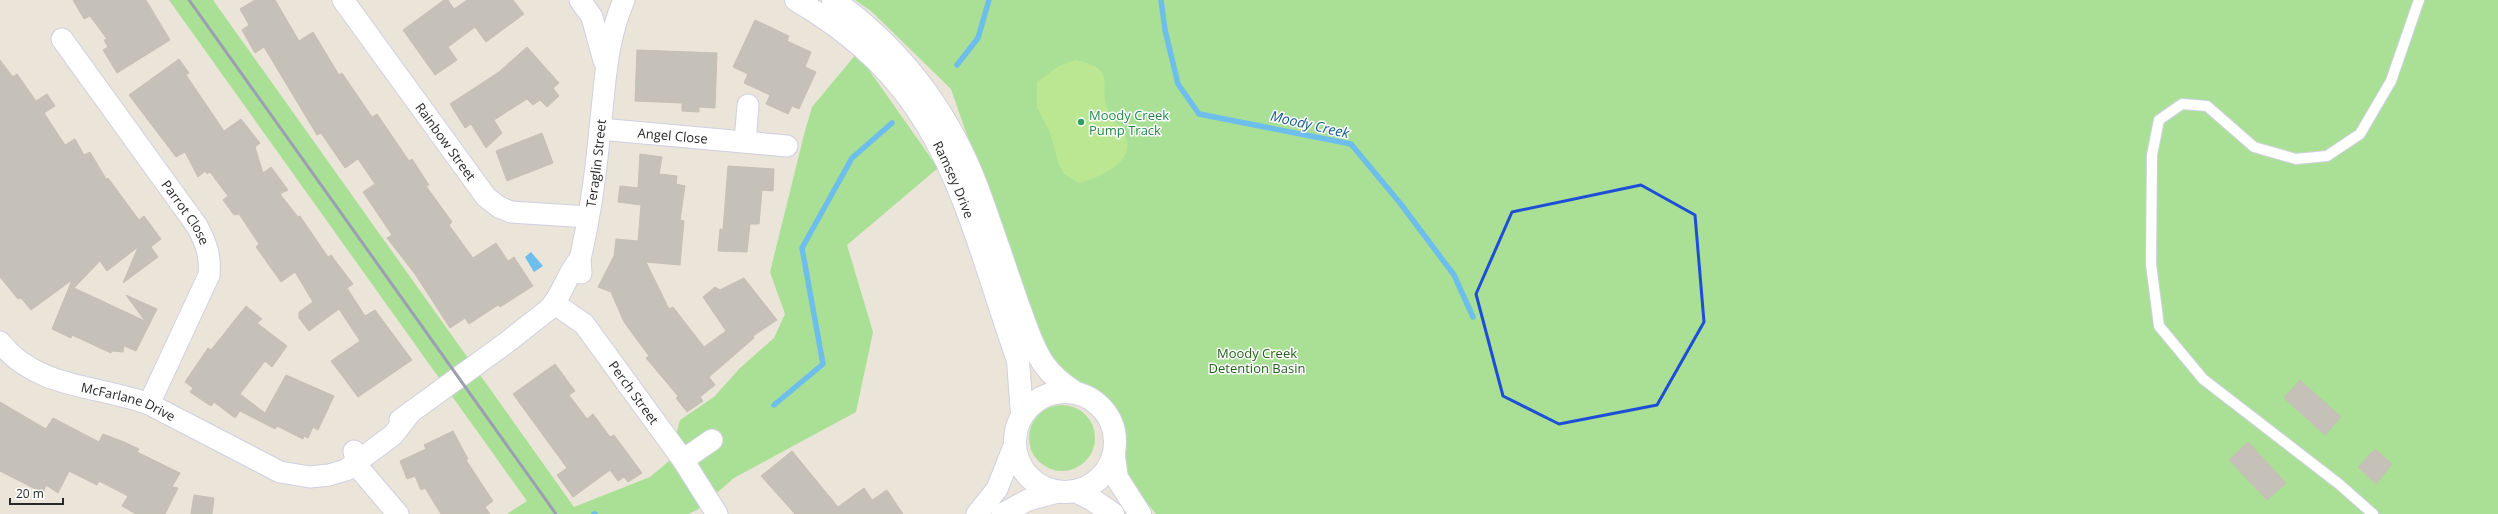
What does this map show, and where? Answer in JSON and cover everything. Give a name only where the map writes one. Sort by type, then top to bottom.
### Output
[{"type":"main road","name":"Ramsey Drive","points":[[796,0],[830,21],[866,49],[907,92],[935,137],[959,187],[1018,361],[1022,414]]},
{"type":"main road","name":"Ramsey Drive","points":[[833,0],[855,15],[902,60],[924,88],[943,116],[962,151],[977,187],[1034,348],[1053,376],[1074,392]]},
{"type":"main road","points":[[1114,514],[1093,500],[1042,487],[1028,477],[1019,463],[1014,446],[1015,430],[1022,414],[1032,403],[1045,395],[1059,391],[1074,392],[1090,398],[1104,408],[1113,423],[1116,440],[1114,457],[1117,478],[1140,514]]},
{"type":"main road","points":[[1066,492],[1088,487],[1099,479],[1114,457]]},
{"type":"street","name":"Rainbow Street","points":[[343,0],[486,197],[499,207],[511,212],[588,217]]},
{"type":"street","name":"Teraglin Street","points":[[580,0],[592,17],[606,67]]},
{"type":"street","name":"Teraglin Street","points":[[355,457],[411,412],[506,343],[532,336],[549,324],[582,272],[580,259],[588,217],[600,129],[606,67],[614,26],[624,0]]},
{"type":"street","name":"Parrot Close","points":[[62,39],[197,226],[206,243],[210,259],[209,275],[149,404]]},
{"type":"street","points":[[745,142],[748,105]]},
{"type":"street","name":"Angel Close","points":[[600,129],[787,146]]},
{"type":"street","name":"Perch Street","points":[[559,307],[584,324],[683,460],[717,514]]},
{"type":"street","name":"McFarlane Drive","points":[[0,342],[8,352],[35,372],[70,384],[128,396],[149,404],[260,460],[290,466],[315,467],[355,457]]},
{"type":"street","name":"Teraglin Street","points":[[355,457],[393,435],[411,412]]},
{"type":"street","points":[[393,435],[377,461],[377,474],[393,507]]},
{"type":"street","points":[[683,460],[712,440]]},
{"type":"street","points":[[977,514],[997,489],[1014,446]]},
{"type":"street","points":[[355,457],[367,479],[393,507]]},
{"type":"street","points":[[1002,514],[1028,500],[1066,492]]},
{"type":"lane","points":[[2373,514],[2339,484],[2202,379],[2160,326],[2151,264],[2152,154],[2160,120],[2182,104],[2207,106],[2254,148],[2296,159],[2327,156],[2360,134],[2391,81],[2420,0]]},
{"type":"highlighted area","points":[[1641,185],[1695,215],[1704,322],[1657,405],[1559,424],[1503,396],[1476,294],[1512,212]]},
{"type":"green space","points":[[169,0],[213,0],[574,507],[650,477],[669,461],[680,420],[714,397],[740,368],[774,338],[785,314],[770,272],[805,131],[812,107],[857,53],[938,168],[847,245],[873,332],[856,412],[734,478],[697,510],[688,514],[507,514],[527,501]]},
{"type":"green space","name":"Moody Creek Detention Basin","points":[[855,0],[2498,0],[2498,514],[1156,514],[1128,479],[1111,406],[1051,362],[1008,253],[951,89],[871,11]]},
{"type":"green space","name":"Moody Creek Pump Track","points":[[1076,60],[1090,64],[1103,74],[1106,103],[1109,112],[1125,134],[1127,146],[1125,154],[1120,162],[1113,168],[1087,181],[1079,183],[1064,174],[1058,162],[1050,132],[1037,108],[1037,82],[1059,66]]},
{"type":"green space","points":[[1062,405],[1075,408],[1085,415],[1092,425],[1095,438],[1092,451],[1085,461],[1075,468],[1062,471],[1049,468],[1039,461],[1032,451],[1029,438],[1032,425],[1039,415],[1049,408]]},
{"type":"water","points":[[531,252],[543,266],[534,272],[525,257]]},
{"type":"building","points":[[73,0],[146,0],[170,40],[117,73],[103,50],[108,47],[104,40],[107,39],[90,16],[84,19]]},
{"type":"building","points":[[255,0],[275,0],[299,41],[313,32],[339,75],[342,73],[372,117],[377,114],[409,161],[412,159],[429,185],[426,186],[452,222],[449,225],[473,258],[496,243],[508,261],[514,257],[533,286],[500,307],[498,305],[469,324],[465,318],[450,328],[415,274],[387,238],[392,235],[363,192],[375,184],[358,159],[345,168],[321,133],[317,135],[264,47],[255,53],[242,30],[249,25],[240,9]]},
{"type":"building","points":[[444,0],[448,0],[454,9],[467,0],[513,0],[524,14],[486,42],[475,27],[448,47],[457,60],[435,75],[403,30]]},
{"type":"building","points":[[755,20],[789,36],[787,41],[811,52],[805,67],[816,72],[799,109],[792,106],[788,114],[766,104],[770,95],[744,83],[748,74],[733,67]]},
{"type":"building","points":[[527,47],[559,83],[553,88],[559,96],[547,107],[540,100],[533,105],[527,99],[494,120],[502,133],[486,148],[471,124],[465,128],[450,104],[499,72]]},
{"type":"building","points":[[637,50],[717,53],[715,108],[699,107],[699,112],[682,111],[682,103],[635,101]]},
{"type":"building","points":[[179,59],[189,73],[186,75],[224,131],[241,119],[260,143],[255,147],[263,173],[271,167],[288,190],[280,194],[298,217],[300,216],[328,257],[331,255],[353,284],[347,288],[365,316],[375,310],[412,360],[358,397],[331,361],[360,341],[339,309],[309,331],[299,318],[299,312],[313,302],[295,272],[281,282],[256,247],[259,244],[239,214],[234,215],[223,200],[228,196],[210,172],[207,174],[205,171],[198,177],[185,152],[176,157],[129,95]]},
{"type":"building","points":[[0,60],[13,77],[17,74],[36,101],[47,94],[55,106],[44,113],[65,145],[75,139],[84,155],[90,152],[106,179],[108,178],[139,220],[144,216],[161,239],[151,247],[158,257],[123,283],[138,247],[107,271],[100,261],[74,288],[145,321],[126,295],[157,309],[136,351],[124,346],[123,352],[112,351],[111,353],[72,335],[71,338],[52,329],[72,280],[31,310],[21,298],[18,299],[0,277]]},
{"type":"building","points":[[542,133],[553,163],[507,181],[496,151]]},
{"type":"building","points":[[640,154],[662,157],[659,174],[677,176],[676,184],[685,186],[680,220],[684,221],[680,265],[646,262],[669,309],[673,307],[704,347],[726,331],[703,297],[715,287],[720,290],[744,278],[777,320],[753,336],[754,338],[709,377],[715,385],[700,397],[703,401],[687,412],[676,398],[678,396],[646,358],[649,356],[624,322],[611,292],[598,287],[614,256],[616,239],[638,241],[641,205],[618,202],[620,186],[638,188]]},
{"type":"building","points":[[728,166],[774,169],[773,191],[762,190],[759,224],[750,224],[747,252],[718,251],[720,229],[723,230]]},
{"type":"building","points":[[246,306],[262,319],[257,323],[287,346],[272,367],[265,361],[240,394],[265,413],[286,375],[334,396],[318,430],[313,427],[308,438],[304,436],[303,439],[277,426],[275,429],[240,411],[235,418],[214,402],[211,406],[190,392],[193,388],[185,382],[208,348],[211,350]]},
{"type":"building","points":[[555,364],[575,391],[569,395],[587,419],[593,414],[610,437],[614,435],[642,473],[628,482],[624,477],[618,481],[610,470],[573,497],[557,475],[567,468],[513,394]]},
{"type":"building","points":[[2300,380],[2341,417],[2325,435],[2284,398]]},
{"type":"building","points":[[0,402],[46,429],[53,418],[99,442],[103,434],[124,442],[139,449],[137,452],[180,473],[172,487],[178,488],[165,514],[136,514],[122,506],[128,496],[99,481],[97,485],[69,471],[58,493],[46,485],[43,493],[0,471]]},
{"type":"building","points":[[453,431],[468,459],[466,460],[493,501],[485,507],[490,514],[441,514],[425,488],[421,490],[415,476],[407,479],[400,461],[426,449],[424,445]]},
{"type":"building","points":[[2248,442],[2286,483],[2267,500],[2229,460]]},
{"type":"building","points":[[2375,449],[2392,464],[2376,484],[2358,467]]},
{"type":"building","points":[[792,451],[838,507],[864,488],[872,500],[887,490],[903,514],[795,514],[761,476]]},
{"type":"building","points":[[194,495],[214,498],[212,514],[191,514]]},
{"type":"waterway","points":[[957,65],[978,38],[989,0]]},
{"type":"waterway","name":"Moody Creek","points":[[1161,0],[1165,30],[1178,84],[1199,114],[1351,144],[1400,203],[1454,275],[1473,317]]},
{"type":"waterway","points":[[774,405],[823,364],[802,248],[852,158],[892,123]]},
{"type":"railway","points":[[189,0],[556,514]]},
{"type":"place","name":"Moody Creek Pump Track","points":[[1081,122]]}]
